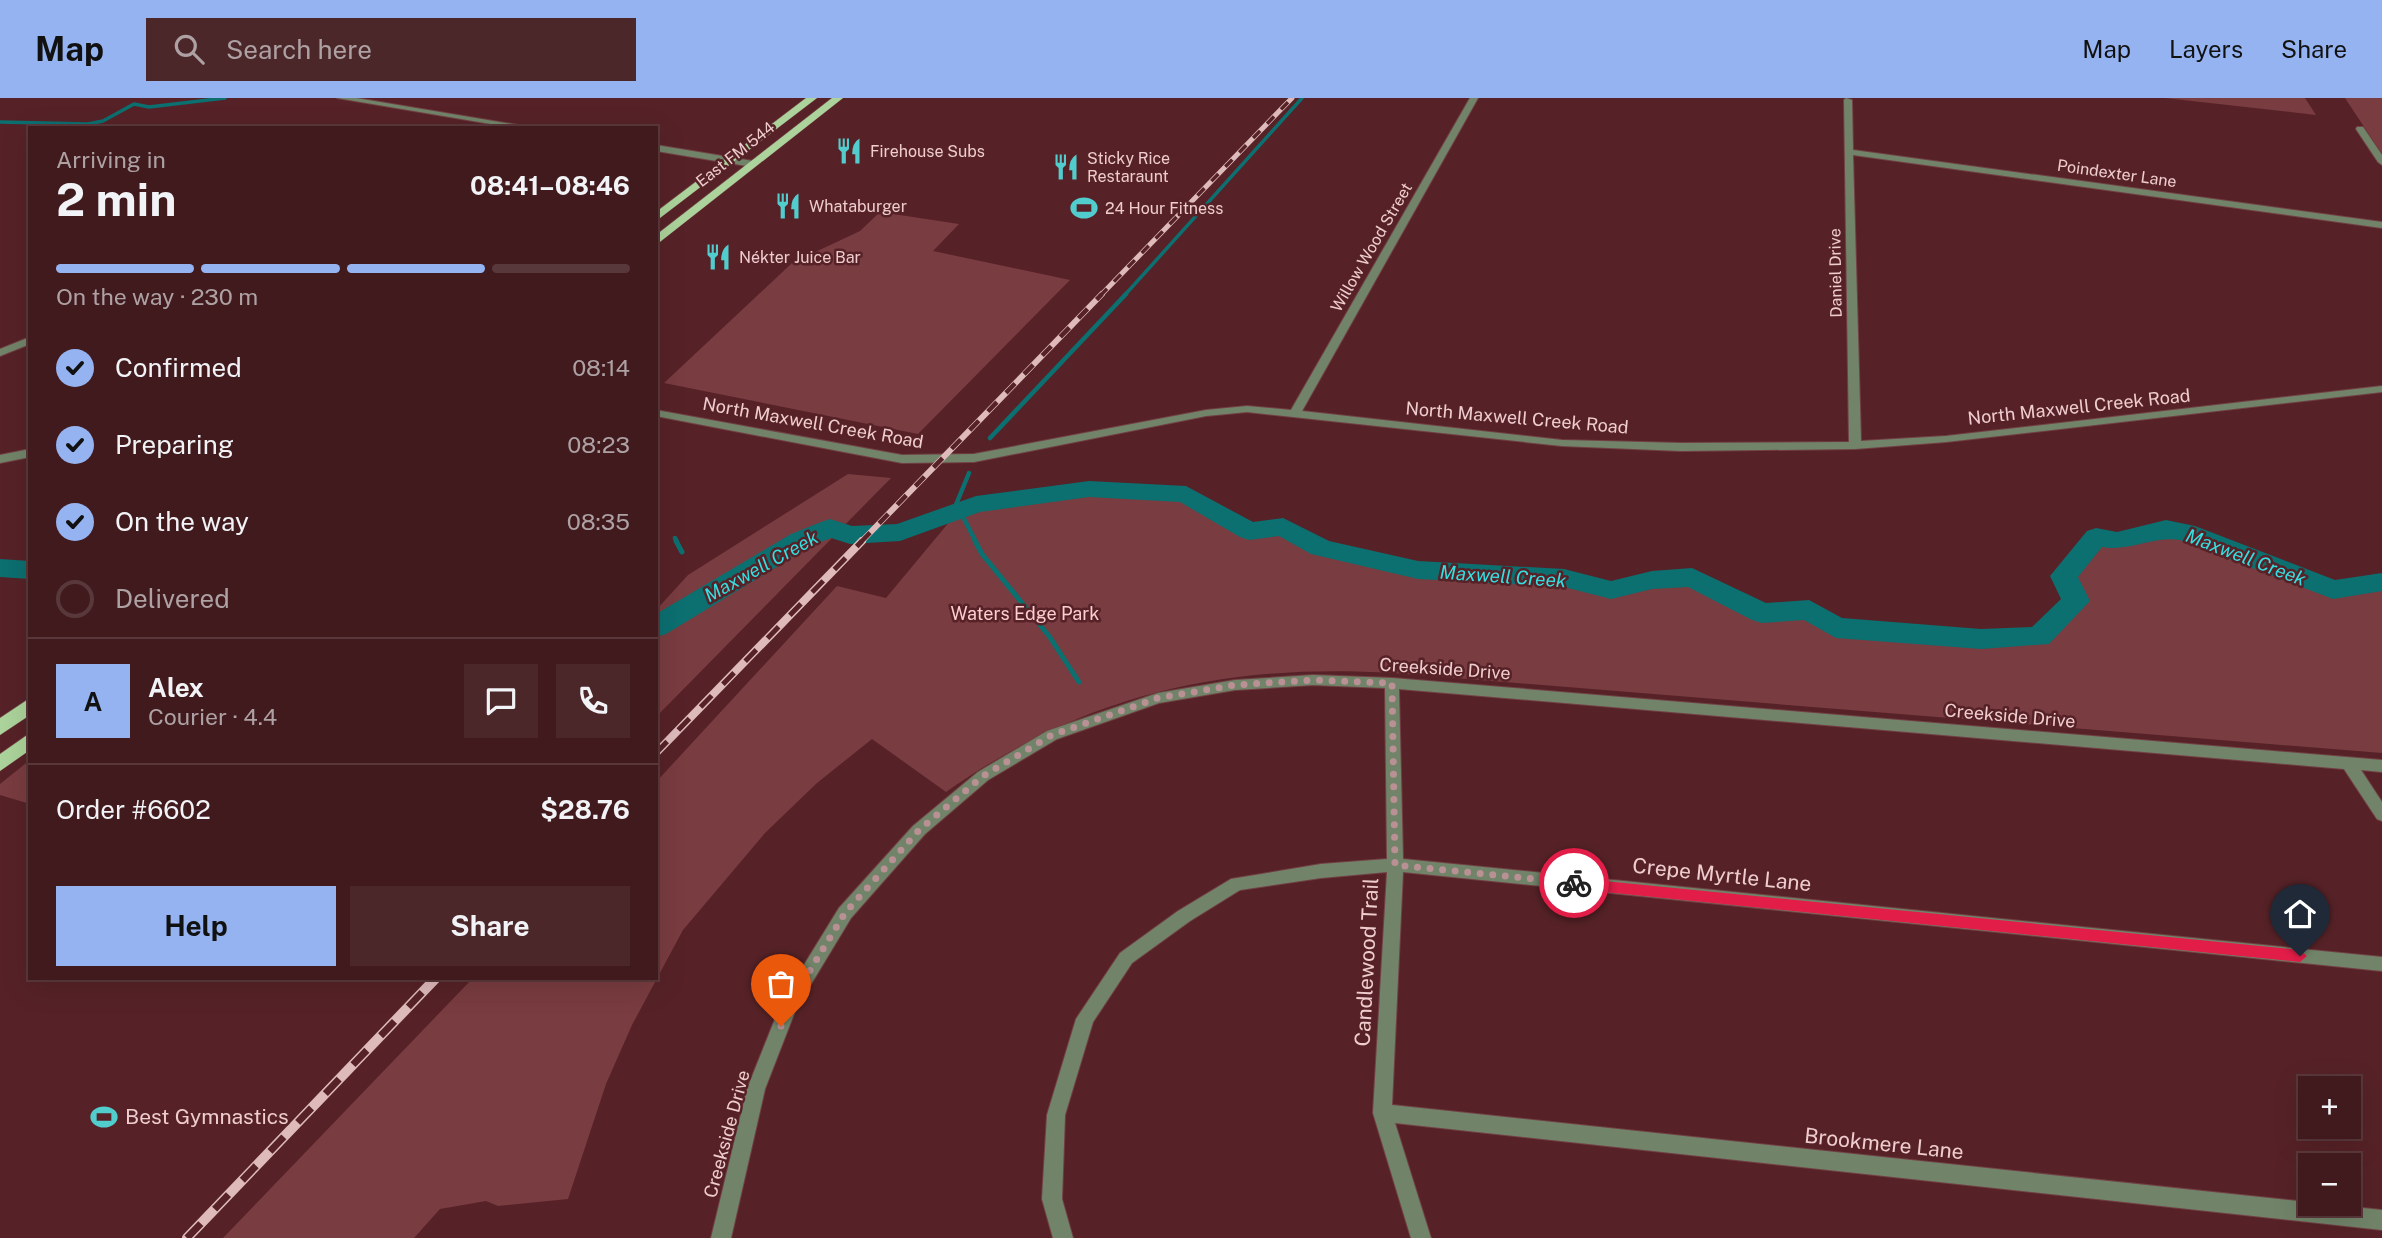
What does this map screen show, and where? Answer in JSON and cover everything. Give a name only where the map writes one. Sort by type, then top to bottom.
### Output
[{"type":"main road","name":"East FM 544","points":[[658,216],[812,98]]},
{"type":"main road","name":"East FM 544","points":[[658,239],[838,98]]},
{"type":"main road","points":[[0,727],[28,706]]},
{"type":"main road","points":[[0,764],[28,742]]},
{"type":"street","points":[[341,98],[519,126]]},
{"type":"street","name":"Willow Wood Street","points":[[1295,412],[1474,98]]},
{"type":"street","name":"Daniel Drive","points":[[1848,100],[1855,445]]},
{"type":"street","points":[[2360,129],[2382,162]]},
{"type":"street","points":[[658,148],[753,164]]},
{"type":"street","name":"Poindexter Lane","points":[[1848,152],[2382,225]]},
{"type":"street","points":[[0,354],[28,341]]},
{"type":"street","name":"North Maxwell Creek Road","points":[[658,413],[902,459],[942,461],[974,458],[1206,413],[1248,409],[1562,443],[1681,447],[1855,445],[1945,439],[2382,389]]},
{"type":"street","points":[[0,459],[28,453]]},
{"type":"street","name":"Creekside Drive","points":[[721,1238],[756,1089],[789,1005],[845,913],[919,830],[983,776],[1052,735],[1158,698],[1235,685],[1313,680],[1392,683],[2382,766]]},
{"type":"street","name":"Candlewood Trail","points":[[1392,683],[1395,865],[1382,1113],[1421,1238]]},
{"type":"street","points":[[2349,764],[2382,815]]},
{"type":"street","name":"Crepe Myrtle Lane","points":[[1063,1238],[1052,1199],[1056,1115],[1085,1019],[1126,958],[1184,916],[1237,884],[1321,871],[1395,865],[2382,964]]},
{"type":"street","name":"Brookmere Lane","points":[[1382,1113],[2382,1220]]},
{"type":"green space","points":[[2165,98],[2305,98],[2316,115]]},
{"type":"green space","points":[[2345,98],[2382,98],[2382,154]]},
{"type":"green space","points":[[880,212],[959,224],[933,251],[1070,280],[918,434],[664,383],[792,263],[860,231]]},
{"type":"green space","points":[[848,474],[891,478],[658,715],[658,608],[688,575]]},
{"type":"green space","name":"Waters Edge Park","points":[[1089,489],[1186,494],[1249,531],[1283,527],[1321,548],[1418,570],[1497,572],[1564,578],[1611,590],[1652,580],[1692,577],[1762,613],[1809,610],[1836,628],[1981,639],[2039,637],[2076,601],[2064,576],[2096,537],[2117,541],[2166,529],[2186,532],[2333,590],[2382,581],[2382,753],[1393,673],[1331,671],[1214,680],[1159,692],[1104,709],[1051,731],[998,758],[946,792],[872,739],[817,783],[765,833],[683,930],[658,977],[658,780],[837,586],[886,598],[960,509]]},
{"type":"green space","points":[[28,762],[28,803],[0,795],[0,784]]},
{"type":"green space","name":"Waters Edge Park","points":[[471,980],[656,980],[632,1025],[606,1084],[568,1199],[498,1206],[486,1201],[440,1209],[414,1238],[223,1238]]},
{"type":"waterway","points":[[0,122],[88,124],[103,121],[134,104],[149,107],[225,98]]},
{"type":"waterway","points":[[1124,296],[1302,98]]},
{"type":"waterway","points":[[990,438],[1126,294]]},
{"type":"waterway","name":"Maxwell Creek","points":[[969,473],[953,512],[963,517],[976,542]]},
{"type":"waterway","name":"Maxwell Creek","points":[[658,626],[801,540],[830,528],[850,535],[900,532],[976,504],[1089,489],[1186,494],[1249,531],[1283,527],[1321,548],[1418,570],[1497,572],[1564,578],[1611,590],[1652,580],[1692,577],[1762,613],[1809,610],[1836,628],[1981,639],[2039,637],[2076,601],[2064,576],[2096,537],[2117,541],[2166,529],[2186,532],[2228,551],[2333,590],[2382,582]]},
{"type":"waterway","points":[[675,538],[677,542]]},
{"type":"waterway","points":[[676,541],[682,552]]},
{"type":"waterway","points":[[975,541],[982,554],[1049,636],[1079,682]]},
{"type":"waterway","name":"Maxwell Creek","points":[[0,568],[28,570]]},
{"type":"railway","points":[[1100,296],[1292,98]]},
{"type":"railway","points":[[861,542],[1102,294]]},
{"type":"railway","points":[[658,751],[862,541]]},
{"type":"railway","points":[[187,1238],[434,980]]},
{"type":"way so far","points":[[781,1026],[789,1005],[845,913],[919,830],[983,776],[1052,735],[1158,698],[1235,685],[1313,680],[1392,683],[1395,865],[1574,883]]},
{"type":"place","name":"Firehouse Subs","points":[[849,151]]},
{"type":"place","name":"Sticky Rice Restaraunt","points":[[1066,167]]},
{"type":"place","name":"Whataburger","points":[[788,206]]},
{"type":"place","name":"24 Hour Fitness","points":[[1084,208]]},
{"type":"place","name":"Nékter Juice Bar","points":[[718,257]]},
{"type":"place","name":"Best Gymnastics","points":[[104,1117]]},
{"type":"route","points":[[1574,883],[2300,956]]}]
